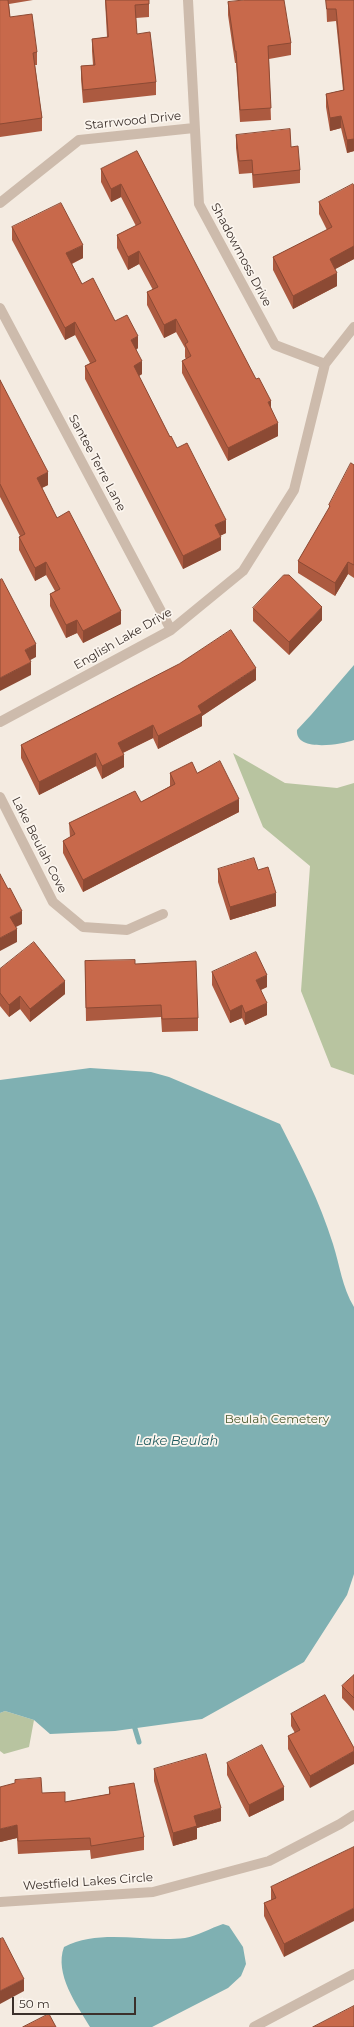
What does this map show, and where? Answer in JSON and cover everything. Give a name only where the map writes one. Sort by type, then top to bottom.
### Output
[{"type":"street","name":"Shadowmoss Drive","points":[[188,0],[199,204],[274,345],[325,364]]},
{"type":"street","name":"Starrwood Drive","points":[[0,203],[79,140],[194,128]]},
{"type":"street","name":"Santee Terre Lane","points":[[0,308],[171,630]]},
{"type":"street","name":"English Lake Drive","points":[[0,722],[171,630],[243,571],[294,490],[325,364],[354,327]]},
{"type":"street","name":"Lake Beulah Cove","points":[[0,797],[53,902],[83,927],[127,930],[163,914]]},
{"type":"street","name":"Westfield Lakes Circle","points":[[0,1902],[153,1892],[269,1861],[340,1824],[354,1815]]},
{"type":"street","points":[[254,2027],[354,1974]]},
{"type":"green space","points":[[233,753],[285,783],[337,788],[354,783],[354,1075],[331,1067],[301,991],[310,866],[263,827]]},
{"type":"green space","points":[[5,1711],[34,1720],[29,1747],[4,1754],[0,1751],[0,1713]]},
{"type":"water","points":[[354,665],[354,740],[329,745],[303,742],[298,737],[297,730]]},
{"type":"water","name":"Lake Beulah","points":[[90,1068],[151,1072],[169,1077],[280,1124],[316,1198],[328,1228],[344,1284],[354,1307],[354,1574],[347,1595],[304,1662],[202,1719],[115,1731],[50,1734],[34,1720],[5,1711],[0,1713],[0,1080]]},
{"type":"water","points":[[223,1924],[229,1926],[243,1947],[246,1964],[241,1976],[228,1988],[152,2027],[90,2027],[73,1999],[64,1978],[62,1957],[64,1947],[78,1941],[93,1938],[185,1938],[194,1936]]},
{"type":"building","points":[[0,0],[8,0],[10,17],[32,14],[37,52],[33,53],[42,118],[0,124]]},
{"type":"building","points":[[106,0],[149,0],[149,4],[135,5],[137,34],[150,32],[156,82],[83,90],[81,66],[95,65],[92,39],[108,37]]},
{"type":"building","points":[[244,0],[284,0],[291,43],[268,46],[271,108],[240,110],[236,51],[228,2]]},
{"type":"building","points":[[326,0],[354,0],[354,139],[347,140],[341,116],[330,118],[326,94],[344,90],[336,9],[327,9]]},
{"type":"building","points":[[290,129],[291,147],[298,146],[300,170],[253,175],[252,160],[239,161],[236,135]]},
{"type":"building","points":[[137,151],[256,379],[259,378],[271,401],[268,402],[278,423],[228,448],[182,361],[191,356],[185,344],[188,342],[176,319],[164,325],[147,292],[158,287],[139,251],[128,257],[117,235],[141,223],[121,184],[111,189],[101,169]]},
{"type":"building","points":[[353,184],[354,246],[330,259],[337,273],[293,296],[273,257],[332,227],[319,202]]},
{"type":"building","points":[[61,203],[83,245],[66,253],[82,284],[93,278],[115,321],[127,315],[138,336],[131,340],[142,361],[134,366],[177,448],[187,443],[226,520],[215,525],[221,537],[183,556],[85,366],[96,361],[75,322],[65,328],[12,227]]},
{"type":"building","points":[[0,380],[48,472],[37,478],[57,518],[69,511],[121,611],[83,631],[77,620],[66,625],[50,594],[60,589],[46,562],[35,568],[19,537],[25,534],[0,484]]},
{"type":"building","points":[[351,463],[354,465],[354,565],[348,562],[335,583],[298,561],[330,506],[329,505]]},
{"type":"building","points":[[284,575],[289,575],[322,607],[289,642],[253,608]]},
{"type":"building","points":[[2,579],[36,644],[25,650],[31,662],[0,678],[0,580]]},
{"type":"building","points":[[231,630],[256,668],[198,706],[202,713],[158,736],[153,725],[118,743],[124,755],[102,766],[96,753],[39,782],[21,745],[179,664]]},
{"type":"building","points":[[220,761],[239,799],[83,880],[63,841],[75,834],[69,823],[135,791],[141,802],[175,784],[170,773],[192,762],[197,773]]},
{"type":"building","points":[[254,858],[258,870],[268,867],[276,893],[230,907],[218,869]]},
{"type":"building","points":[[0,874],[8,889],[10,888],[22,911],[10,917],[17,929],[0,938]]},
{"type":"building","points":[[34,942],[65,981],[30,1009],[20,996],[9,1005],[0,993],[0,969]]},
{"type":"building","points":[[256,952],[267,975],[256,980],[267,1003],[245,1013],[242,1005],[230,1011],[212,972]]},
{"type":"building","points":[[135,960],[135,964],[196,961],[198,1018],[162,1019],[161,1005],[86,1008],[85,961]]},
{"type":"building","points":[[354,1675],[354,1698],[342,1686]]},
{"type":"building","points":[[325,1695],[354,1748],[354,1751],[310,1776],[288,1736],[300,1730],[291,1714]]},
{"type":"building","points":[[262,1745],[284,1787],[249,1805],[227,1763]]},
{"type":"building","points":[[206,1754],[221,1808],[194,1816],[197,1826],[173,1833],[154,1769]]},
{"type":"building","points":[[41,1778],[42,1793],[65,1792],[65,1802],[110,1794],[109,1787],[134,1783],[144,1837],[91,1846],[90,1838],[18,1841],[17,1825],[0,1829],[0,1787],[15,1783],[15,1780]]},
{"type":"building","points":[[354,1847],[354,1908],[284,1944],[264,1903],[276,1898],[271,1887]]},
{"type":"building","points":[[3,1938],[24,1979],[0,1991],[0,1939]]},
{"type":"building","points":[[354,2006],[354,2027],[313,2027]]},
{"type":"building","points":[[49,2014],[56,2027],[23,2027]]},
{"type":"waterway","points":[[133,1722],[139,1742]]},
{"type":"park label","name":"Beulah Cemetery","points":[[277,1419]]}]
